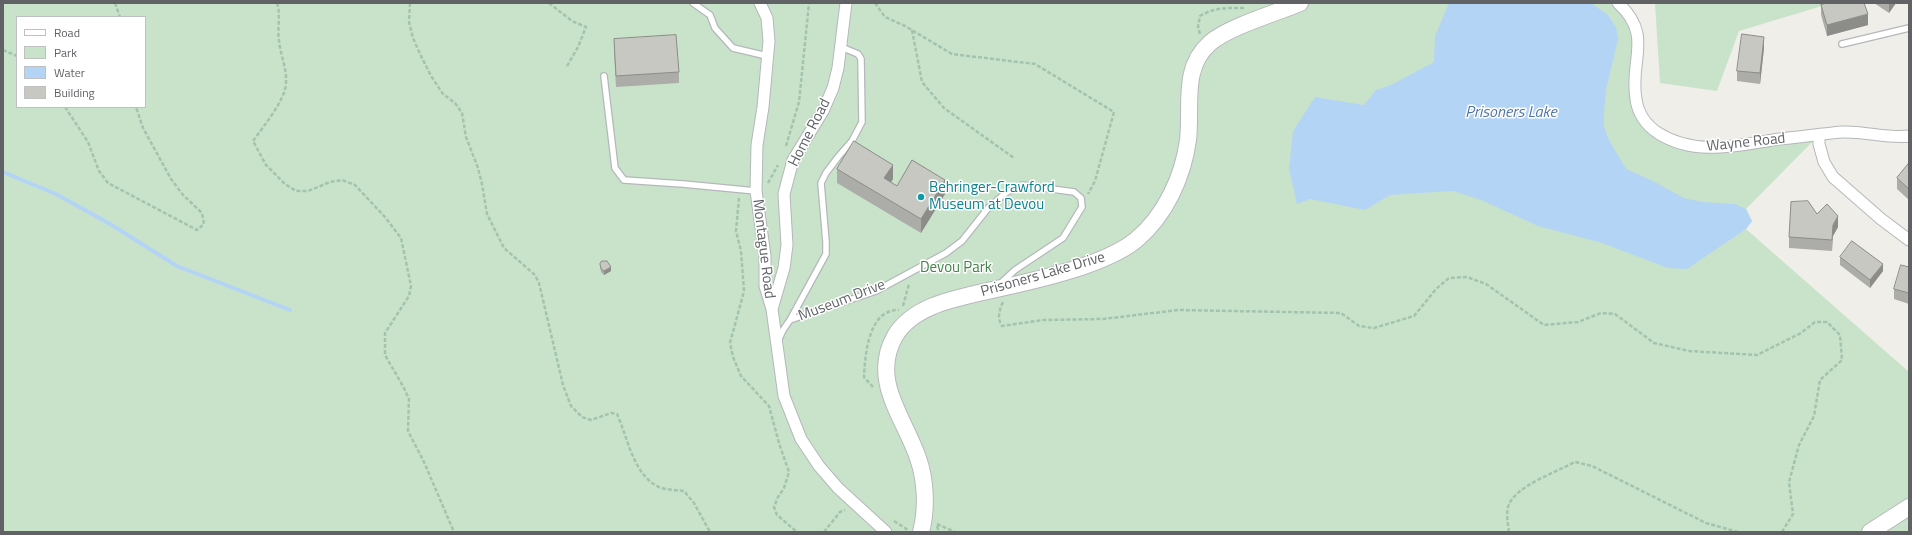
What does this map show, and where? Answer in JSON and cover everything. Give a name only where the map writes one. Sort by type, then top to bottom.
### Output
[{"type":"street","name":"Montague Road","points":[[760,3],[767,18],[769,41],[763,107],[757,145],[756,191],[765,256],[765,286],[772,309],[784,396],[801,439],[819,466],[855,504],[886,532]]},
{"type":"street","name":"Home Road","points":[[772,309],[784,268],[786,245],[784,194],[793,160],[823,111],[833,88],[838,68],[846,3]]},
{"type":"street","name":"Prisoners Lake Drive","points":[[922,532],[925,490],[919,460],[894,406],[887,386],[885,366],[887,355],[896,335],[907,322],[921,312],[955,298],[992,290],[1014,278],[1059,273],[1115,254],[1137,239],[1164,206],[1182,168],[1188,140],[1189,85],[1193,70],[1202,52],[1210,43],[1222,35],[1300,3]]},
{"type":"street","name":"Wayne Road","points":[[1618,3],[1628,12],[1637,31],[1639,41],[1635,78],[1635,98],[1638,111],[1645,122],[1653,130],[1670,141],[1701,148],[1730,148],[1843,132],[1909,136]]},
{"type":"street","points":[[1819,135],[1819,144],[1824,162],[1833,177],[1909,240]]},
{"type":"street","points":[[1870,532],[1909,507]]},
{"type":"lane","points":[[693,3],[710,15],[714,28],[733,48],[767,56]]},
{"type":"lane","points":[[1842,44],[1909,28]]},
{"type":"lane","points":[[777,345],[783,330],[826,254],[821,183],[834,162],[852,141],[862,122],[861,59],[858,54],[840,46]]},
{"type":"lane","points":[[604,76],[615,168],[624,180],[756,191]]},
{"type":"lane","name":"Museum Drive","points":[[790,320],[876,291],[946,253],[962,241],[989,207],[1007,192],[1022,185],[1074,192],[1081,198],[1082,207]]},
{"type":"lane","points":[[1014,278],[1063,238],[1082,207]]},
{"type":"path","points":[[115,3],[120,16]]},
{"type":"path","points":[[277,3],[279,11],[280,47],[285,66],[287,84],[276,108],[252,141],[266,165],[285,184],[296,191],[308,191],[330,182],[342,180],[355,185],[385,217],[401,238],[411,286],[409,296],[385,333],[385,355],[409,399],[408,431],[424,462],[454,532]]},
{"type":"path","points":[[410,3],[409,22],[413,38],[420,54],[431,76],[443,94],[455,103],[462,113],[466,137],[478,168],[482,184],[487,214],[504,248],[535,275],[539,283],[563,385],[572,406],[582,417],[591,420],[598,419],[611,413],[617,414],[638,465],[652,483],[660,488],[684,491],[694,504],[710,532]]},
{"type":"path","points":[[550,3],[572,21],[586,27],[578,47],[566,68]]},
{"type":"path","points":[[784,152],[799,102],[809,3]]},
{"type":"path","points":[[875,3],[885,17],[912,30],[952,54],[1035,64],[1114,112],[1095,181],[1082,207]]},
{"type":"path","points":[[912,30],[922,82],[944,108],[1014,158]]},
{"type":"path","points":[[3,50],[16,56]]},
{"type":"path","points":[[66,108],[88,142],[99,171],[108,183],[197,230],[204,224],[202,213],[183,195],[171,179],[144,128],[136,108]]},
{"type":"path","points":[[756,191],[770,182],[781,158]]},
{"type":"path","points":[[741,190],[737,208],[736,230],[741,251],[744,291],[730,343],[733,357],[741,376],[769,406],[789,472],[784,488],[774,507],[777,515],[797,532]]},
{"type":"path","points":[[1014,278],[999,312],[999,320],[1002,326],[1043,320],[1102,319],[1178,310],[1341,313],[1359,326],[1374,328],[1414,316],[1436,289],[1449,278],[1467,277],[1486,284],[1544,325],[1578,322],[1601,313],[1615,314],[1654,343],[1689,351],[1757,355],[1801,333],[1815,322],[1827,322],[1840,335],[1842,360],[1820,380],[1814,416],[1799,445],[1789,482],[1793,514],[1782,532]]},
{"type":"path","points":[[902,310],[908,288]]},
{"type":"path","points":[[1509,532],[1508,506],[1515,495],[1530,484],[1575,462],[1592,466],[1620,482],[1668,503],[1706,523],[1738,532]]},
{"type":"path","points":[[824,532],[840,512],[855,504]]},
{"type":"path","points":[[936,524],[955,532]]},
{"type":"green space","name":"Devou Park","points":[[3,3],[1618,3],[1633,20],[1635,78],[1645,122],[1688,146],[1819,135],[1746,209],[1752,221],[1746,229],[1909,372],[1909,532],[3,532]]},
{"type":"green space","points":[[1655,3],[1832,3],[1739,31],[1717,91],[1660,83]]},
{"type":"water","name":"Prisoners Lake","points":[[1449,3],[1591,3],[1608,15],[1616,27],[1618,39],[1606,90],[1604,127],[1609,140],[1626,169],[1651,180],[1684,198],[1702,202],[1735,204],[1746,209],[1752,221],[1746,229],[1687,269],[1668,268],[1602,243],[1538,226],[1481,200],[1453,191],[1390,195],[1365,210],[1310,199],[1297,204],[1289,169],[1293,131],[1315,97],[1364,105],[1376,90],[1391,85],[1434,62],[1435,36]]},
{"type":"building","points":[[1827,3],[1864,3],[1868,14],[1827,25],[1821,5]]},
{"type":"building","points":[[1742,34],[1764,37],[1760,73],[1737,71]]},
{"type":"building","points":[[676,35],[679,72],[616,76],[614,39]]},
{"type":"building","points":[[854,141],[893,165],[884,178],[897,186],[912,160],[945,180],[921,219],[837,169]]},
{"type":"building","points":[[1909,163],[1909,189],[1897,178]]},
{"type":"building","points":[[1808,201],[1817,214],[1827,204],[1838,216],[1833,225],[1832,240],[1789,237],[1791,202]]},
{"type":"building","points":[[1852,241],[1883,264],[1870,280],[1840,257]]},
{"type":"building","points":[[602,261],[607,261],[611,267],[604,271],[601,269],[600,264]]},
{"type":"building","points":[[1901,265],[1909,267],[1909,293],[1894,289]]},
{"type":"waterway","points":[[3,172],[56,194],[110,224],[177,266],[290,310]]},
{"type":"place","name":"Behringer-Crawford Museum at Devou","points":[[921,197]]}]
